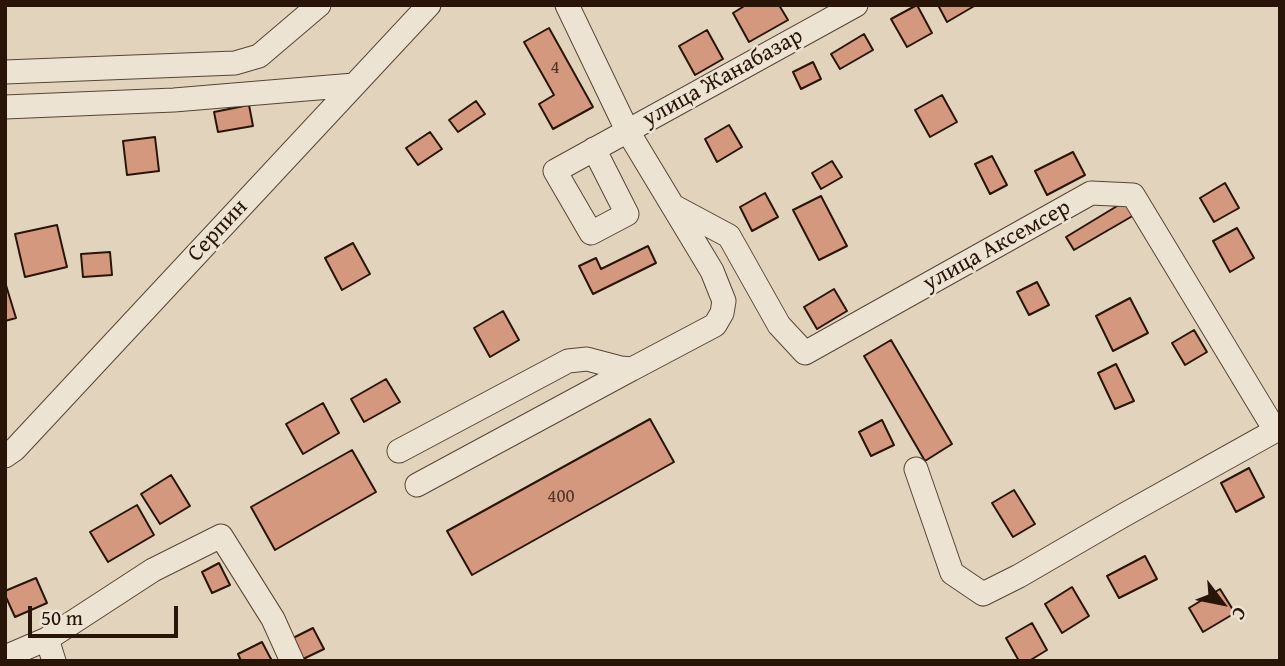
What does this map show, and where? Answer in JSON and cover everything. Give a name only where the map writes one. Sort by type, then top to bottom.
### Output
[{"type":"street","points":[[5,72],[235,63],[259,56],[319,5]]},
{"type":"street","name":"Серпин","points":[[5,456],[15,449],[429,5]]},
{"type":"street","points":[[416,485],[715,326],[722,313],[724,301],[712,271],[627,130],[567,5]]},
{"type":"street","name":"улица Жанабазар","points":[[594,149],[856,5]]},
{"type":"street","points":[[5,107],[174,100],[354,85]]},
{"type":"street","name":"улица Аксемсер","points":[[673,206],[729,236],[779,325],[805,353],[1091,193],[1133,195],[1278,429],[983,594],[952,573],[916,469]]},
{"type":"street","points":[[399,451],[568,361],[587,359],[632,369]]},
{"type":"street","points":[[5,657],[50,650],[153,570],[221,536],[273,619],[292,661]]},
{"type":"building","points":[[746,5],[779,5],[788,20],[749,42],[733,13]]},
{"type":"building","points":[[917,5],[932,33],[907,47],[891,19]]},
{"type":"building","points":[[938,5],[976,5],[947,22]]},
{"type":"building","points":[[549,28],[593,107],[553,129],[539,104],[554,95],[524,42]]},
{"type":"building","points":[[707,30],[723,59],[695,75],[679,46]]},
{"type":"building","points":[[864,34],[873,50],[840,69],[831,54]]},
{"type":"building","points":[[813,62],[821,79],[801,89],[793,72]]},
{"type":"building","points":[[942,95],[957,122],[930,137],[915,110]]},
{"type":"building","points":[[476,101],[485,114],[458,132],[449,120]]},
{"type":"building","points":[[249,105],[253,126],[218,132],[214,112]]},
{"type":"building","points":[[729,125],[742,147],[717,162],[705,139]]},
{"type":"building","points":[[430,132],[442,149],[418,165],[406,148]]},
{"type":"building","points":[[155,137],[159,171],[127,175],[123,141]]},
{"type":"building","points":[[1073,152],[1085,175],[1047,195],[1035,171]]},
{"type":"building","points":[[992,156],[1007,185],[990,194],[975,164]]},
{"type":"building","points":[[832,161],[842,177],[821,189],[812,173]]},
{"type":"building","points":[[1225,183],[1239,208],[1214,222],[1200,198]]},
{"type":"building","points":[[765,193],[778,217],[752,231],[740,207]]},
{"type":"building","points":[[821,196],[847,246],[819,260],[793,210]]},
{"type":"building","points":[[1127,200],[1136,214],[1074,250],[1066,237]]},
{"type":"building","points":[[57,225],[67,267],[25,277],[15,234]]},
{"type":"building","points":[[1237,228],[1254,258],[1230,272],[1213,241]]},
{"type":"building","points":[[353,243],[370,274],[342,290],[325,258]]},
{"type":"building","points":[[648,246],[656,263],[593,294],[579,266],[596,258],[601,269]]},
{"type":"building","points":[[110,252],[112,275],[83,277],[81,254]]},
{"type":"building","points":[[5,282],[16,318],[5,321]]},
{"type":"building","points":[[1037,282],[1049,305],[1029,315],[1017,292]]},
{"type":"building","points":[[834,289],[847,311],[817,329],[804,307]]},
{"type":"building","points":[[1130,298],[1148,333],[1113,351],[1096,316]]},
{"type":"building","points":[[503,311],[519,340],[490,357],[474,328]]},
{"type":"building","points":[[1194,330],[1207,352],[1185,365],[1172,343]]},
{"type":"building","points":[[891,340],[952,444],[925,461],[864,356]]},
{"type":"building","points":[[1116,364],[1134,401],[1115,409],[1098,373]]},
{"type":"building","points":[[386,379],[400,402],[364,422],[351,399]]},
{"type":"building","points":[[323,403],[339,433],[303,454],[286,424]]},
{"type":"building","points":[[650,419],[674,462],[472,575],[447,531]]},
{"type":"building","points":[[882,420],[894,445],[871,456],[859,432]]},
{"type":"building","points":[[352,450],[376,492],[275,550],[251,507]]},
{"type":"building","points":[[1249,468],[1264,497],[1236,512],[1221,483]]},
{"type":"building","points":[[171,475],[190,506],[160,524],[141,494]]},
{"type":"building","points":[[1014,490],[1035,524],[1013,537],[992,503]]},
{"type":"building","points":[[137,505],[154,535],[108,562],[90,532]]},
{"type":"building","points":[[1145,556],[1157,579],[1119,598],[1107,576]]},
{"type":"building","points":[[219,563],[230,585],[212,593],[202,572]]},
{"type":"building","points":[[36,578],[47,603],[15,617],[5,591]]},
{"type":"building","points":[[1072,587],[1089,616],[1062,633],[1045,604]]},
{"type":"building","points":[[1220,589],[1235,613],[1203,632],[1189,608]]},
{"type":"building","points":[[1032,623],[1047,650],[1029,661],[1019,661],[1006,638]]},
{"type":"building","points":[[313,628],[324,649],[299,661],[289,640]]},
{"type":"building","points":[[262,642],[272,661],[241,661],[238,654]]}]
